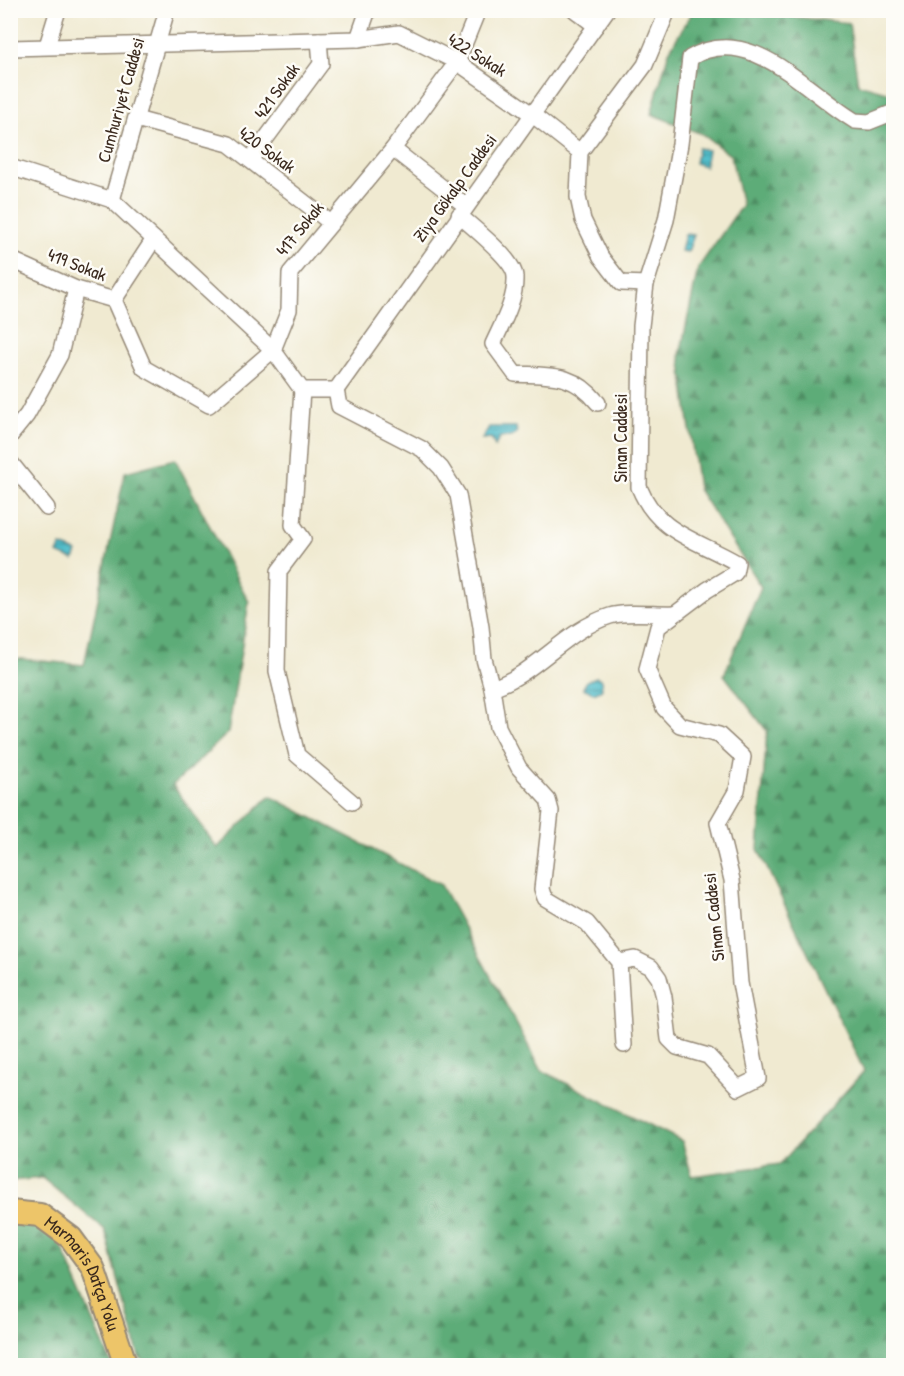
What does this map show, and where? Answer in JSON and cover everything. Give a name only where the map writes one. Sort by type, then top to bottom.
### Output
[{"type":"highway","name":"Marmaris Datça Yolu","points":[[10,1212],[40,1215],[71,1238],[93,1268],[126,1365]]},
{"type":"street","points":[[47,46],[58,10]]},
{"type":"street","name":"Cumhuriyet Caddesi","points":[[112,200],[166,10]]},
{"type":"street","points":[[358,39],[368,10]]},
{"type":"street","name":"417 Sokak","points":[[273,350],[289,310],[290,273],[393,149],[457,62],[478,10]]},
{"type":"street","points":[[575,10],[596,26]]},
{"type":"street","name":"Ziya Gökalp Caddesi","points":[[336,390],[462,210],[607,10]]},
{"type":"street","points":[[646,284],[621,283],[600,257],[583,220],[578,197],[580,152],[645,64],[668,10]]},
{"type":"street","name":"422 Sokak","points":[[10,48],[358,39],[399,33],[457,62],[533,115],[580,152]]},
{"type":"street","name":"421 Sokak","points":[[250,160],[321,64],[319,40]]},
{"type":"street","name":"Sinan Caddesi","points":[[619,962],[635,958],[651,967],[659,978],[669,1039],[677,1047],[708,1056],[738,1088],[758,1078],[740,983],[732,880],[718,823],[737,790],[742,757],[718,735],[680,725],[664,708],[647,669],[658,627],[735,573],[737,563],[660,521],[647,507],[639,487],[641,326],[646,284],[666,220],[680,144],[690,58],[702,51],[717,47],[741,49],[771,60],[855,121],[869,122],[894,112]]},
{"type":"street","name":"420 Sokak","points":[[136,119],[229,144],[331,223]]},
{"type":"street","points":[[393,149],[462,210],[507,260],[516,275],[513,297],[493,344],[509,369],[515,374],[567,377],[588,390],[598,403]]},
{"type":"street","points":[[10,167],[112,200],[273,350],[302,390],[293,525],[303,539],[279,571],[277,671],[297,755],[352,802]]},
{"type":"street","points":[[114,300],[154,238]]},
{"type":"street","name":"419 Sokak","points":[[10,259],[76,289],[114,300],[144,368],[209,405],[273,350]]},
{"type":"street","points":[[10,436],[27,415],[60,355],[76,289]]},
{"type":"street","points":[[302,390],[336,390],[339,406],[422,449],[441,468],[458,495],[482,634],[484,659],[492,688],[498,727],[519,768],[548,800],[550,811],[542,889],[545,898],[587,923],[619,962],[624,1045]]},
{"type":"street","points":[[10,462],[47,508]]},
{"type":"street","points":[[492,688],[513,682],[584,630],[611,615],[675,614]]},
{"type":"green space","points":[[693,11],[766,14],[849,23],[858,84],[894,94],[893,1365],[148,1365],[139,1357],[105,1230],[42,1178],[11,1181],[11,658],[84,665],[125,472],[175,459],[249,602],[228,733],[173,785],[217,848],[270,796],[441,885],[542,1071],[682,1141],[692,1176],[780,1164],[864,1071],[758,849],[767,731],[724,675],[761,587],[698,489],[680,355],[698,268],[742,205],[731,156],[702,134],[651,114],[669,51]]},
{"type":"green space","points":[[11,1221],[26,1221],[58,1237],[112,1365],[11,1366]]},
{"type":"water","points":[[698,148],[708,150],[705,166],[695,163]]},
{"type":"water","points":[[685,234],[694,235],[688,252],[681,251]]},
{"type":"water","points":[[489,427],[516,427],[517,433],[511,437],[500,437],[495,446],[491,438],[482,439]]},
{"type":"water","points":[[61,546],[77,552],[74,560],[57,553]]},
{"type":"water","points":[[596,677],[601,679],[602,689],[594,693],[583,688],[587,681]]}]
